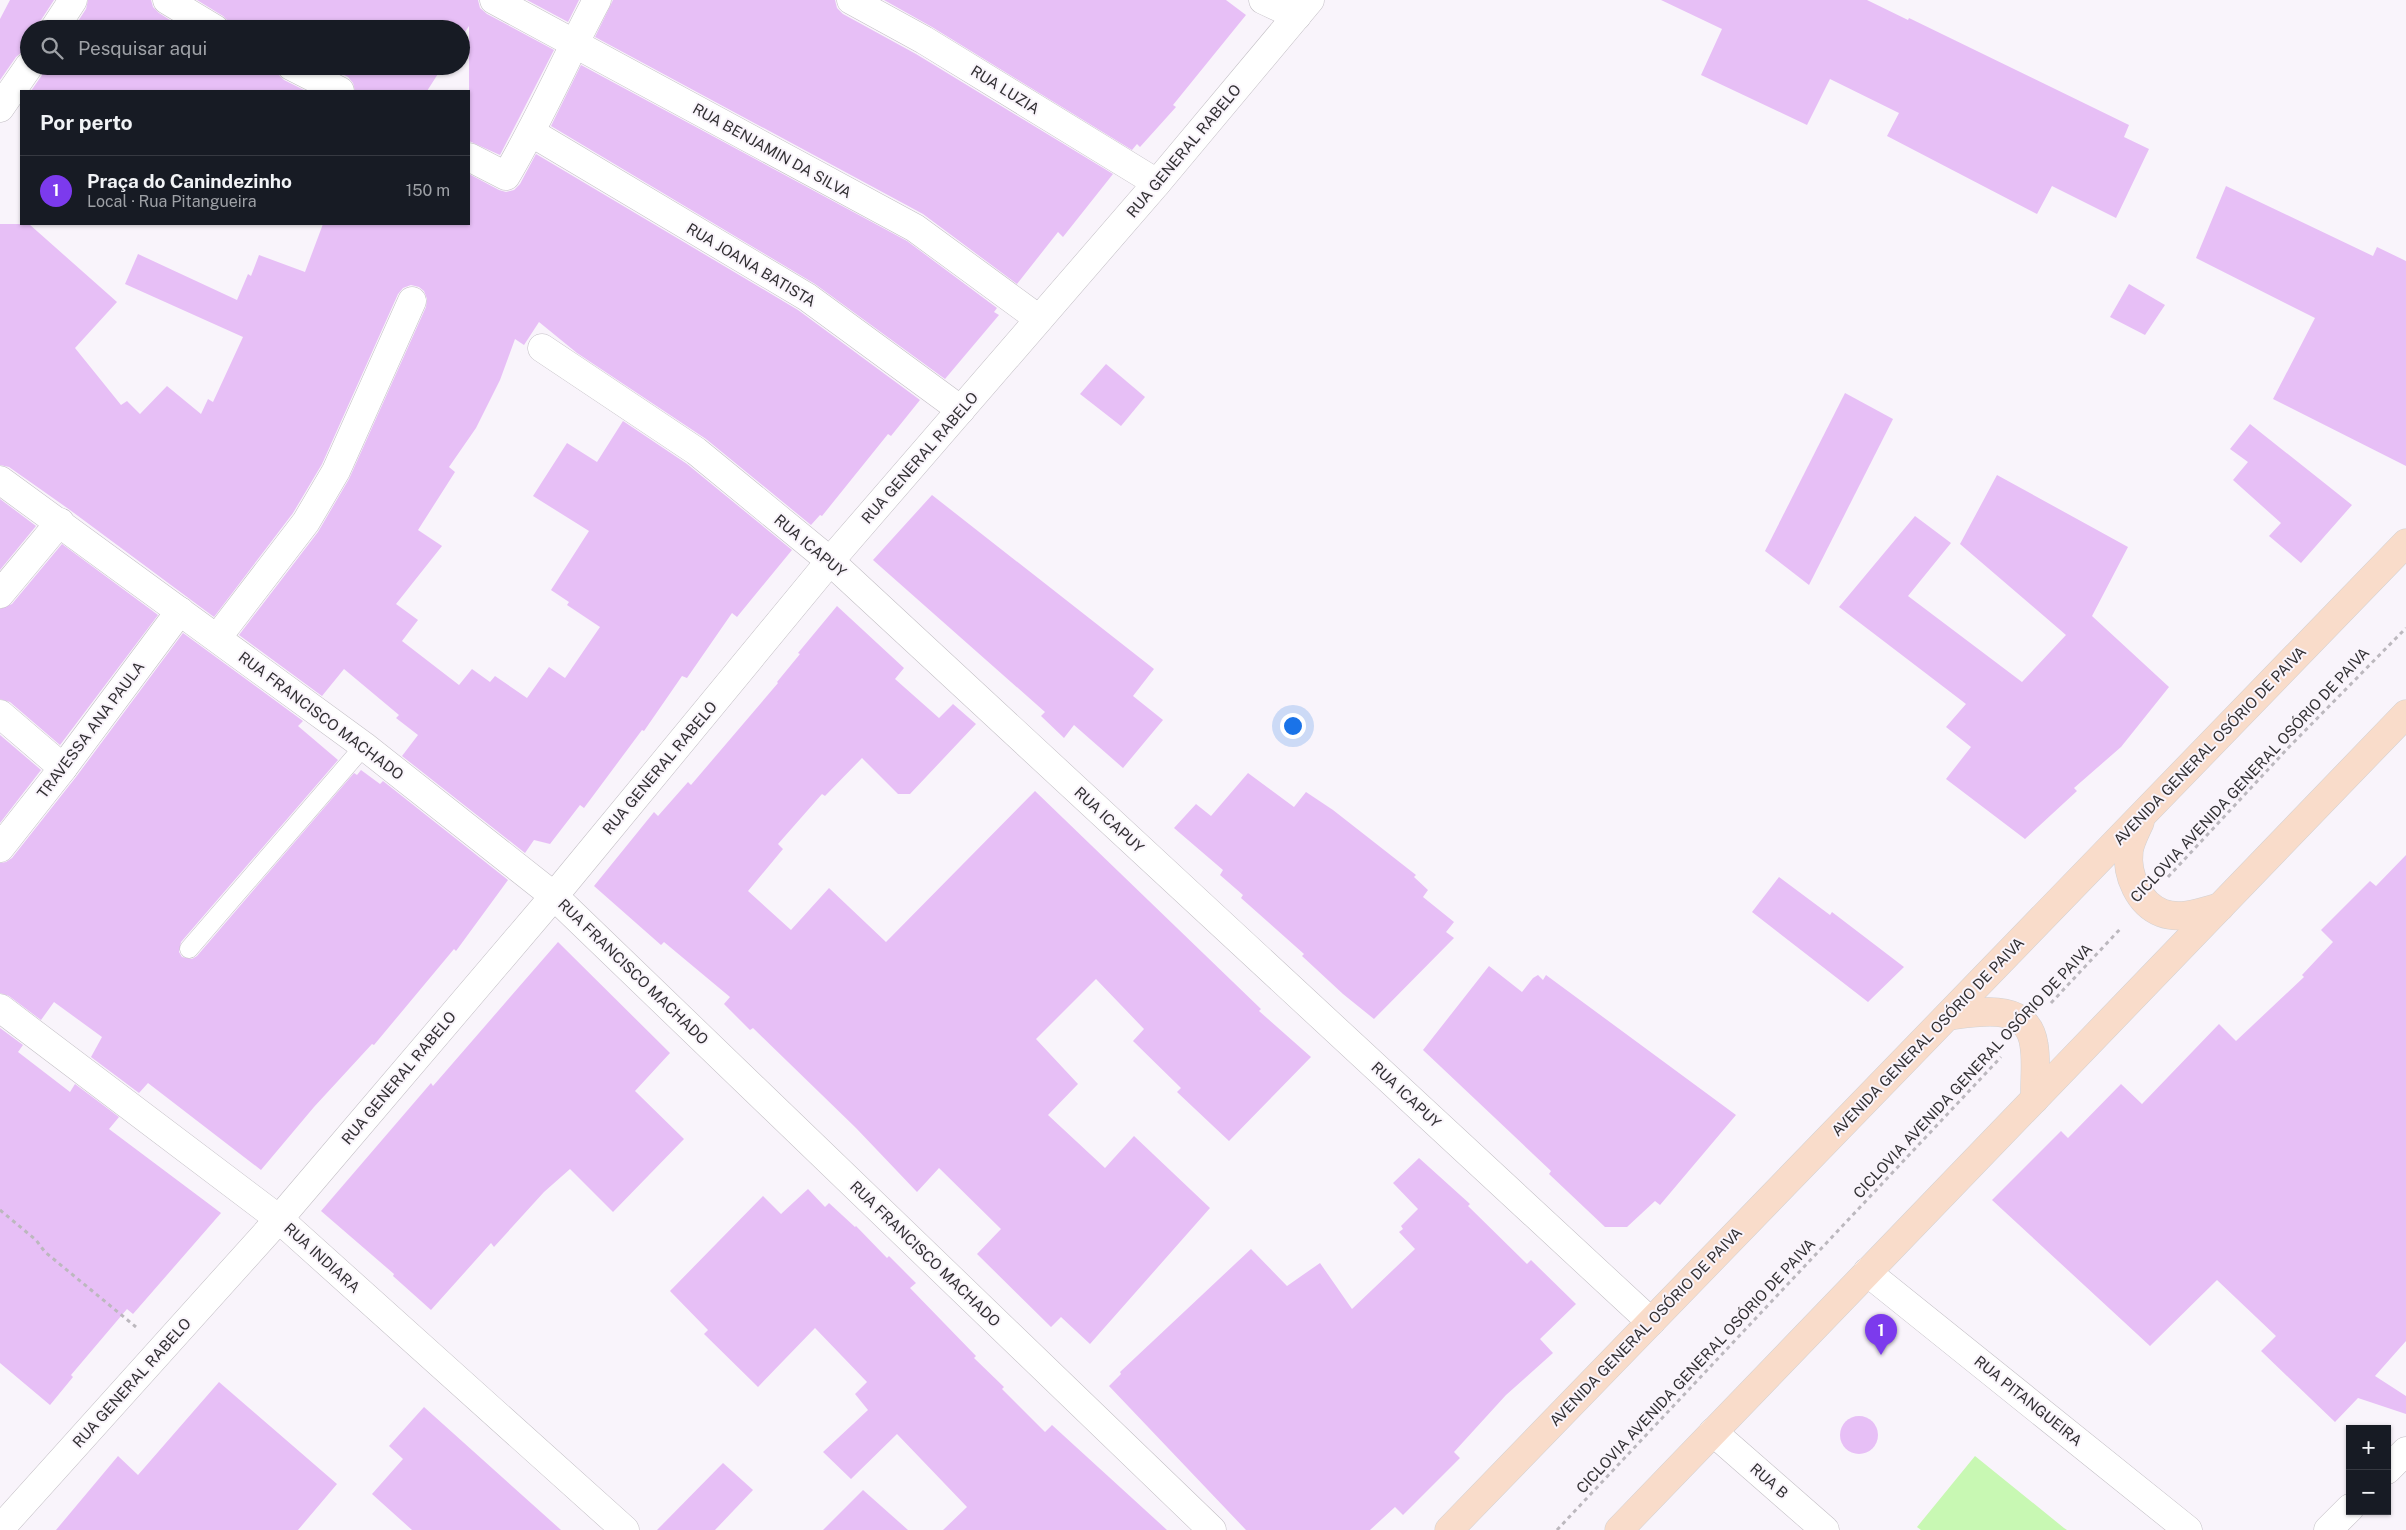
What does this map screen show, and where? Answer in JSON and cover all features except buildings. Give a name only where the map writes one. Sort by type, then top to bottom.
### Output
[{"type":"main road","name":"AVENIDA GENERAL OSÓRIO DE PAIVA","points":[[1449,1530],[2406,543]]},
{"type":"main road","points":[[1619,1530],[2406,714]]},
{"type":"main road","points":[[2142,816],[2129,850],[2129,870],[2136,890],[2146,901],[2162,913],[2183,915],[2220,907]]},
{"type":"main road","points":[[1948,1016],[2002,1011],[2018,1019],[2028,1028],[2034,1044],[2035,1099]]},
{"type":"street","points":[[60,20],[73,0]]},
{"type":"street","points":[[167,0],[199,20]]},
{"type":"street","name":"RUA BENJAMIN DA SILVA","points":[[494,0],[915,228],[1039,319]]},
{"type":"street","points":[[470,158],[506,176],[532,133],[574,43],[597,0]]},
{"type":"street","name":"RUA LUZIA","points":[[851,0],[924,40],[1157,183]]},
{"type":"street","points":[[1263,0],[1303,8]]},
{"type":"street","name":"RUA GENERAL RABELO","points":[[0,1528],[279,1219],[554,896],[830,561],[1157,183],[1303,8]]},
{"type":"street","points":[[0,108],[23,75]]},
{"type":"street","points":[[309,75],[338,90]]},
{"type":"street","name":"RUA JOANA BATISTA","points":[[532,133],[807,298],[961,410]]},
{"type":"street","points":[[217,638],[306,522],[331,479],[412,301]]},
{"type":"street","name":"RUA ICAPUY","points":[[542,348],[696,451],[830,561],[1651,1322]]},
{"type":"street","name":"RUA FRANCISCO MACHADO","points":[[0,480],[364,746],[554,896],[1212,1530]]},
{"type":"street","points":[[0,594],[60,522]]},
{"type":"street","name":"TRAVESSA ANA PAULA","points":[[0,848],[63,768],[180,611]]},
{"type":"street","points":[[0,714],[63,768]]},
{"type":"street","name":"RUA INDIARA","points":[[0,1008],[279,1219],[626,1530]]},
{"type":"street","name":"RUA PITANGUEIRA","points":[[1867,1272],[2188,1530]]},
{"type":"street","name":"RUA B","points":[[1713,1432],[1825,1530]]},
{"type":"street","points":[[2391,1466],[2406,1451]]},
{"type":"street","points":[[2328,1530],[2346,1512]]},
{"type":"lane","points":[[190,949],[364,746]]},
{"type":"path","name":"CICLOVIA AVENIDA GENERAL OSÓRIO DE PAIVA","points":[[1557,1530],[2289,747],[2406,628]]},
{"type":"path","points":[[0,1210],[36,1240],[45,1252],[162,1349]]},
{"type":"green space","points":[[1975,1456],[2067,1530],[1921,1530],[1917,1527]]},
{"type":"place","name":"Praça do Canindezinho","points":[[1881,1355]]}]
